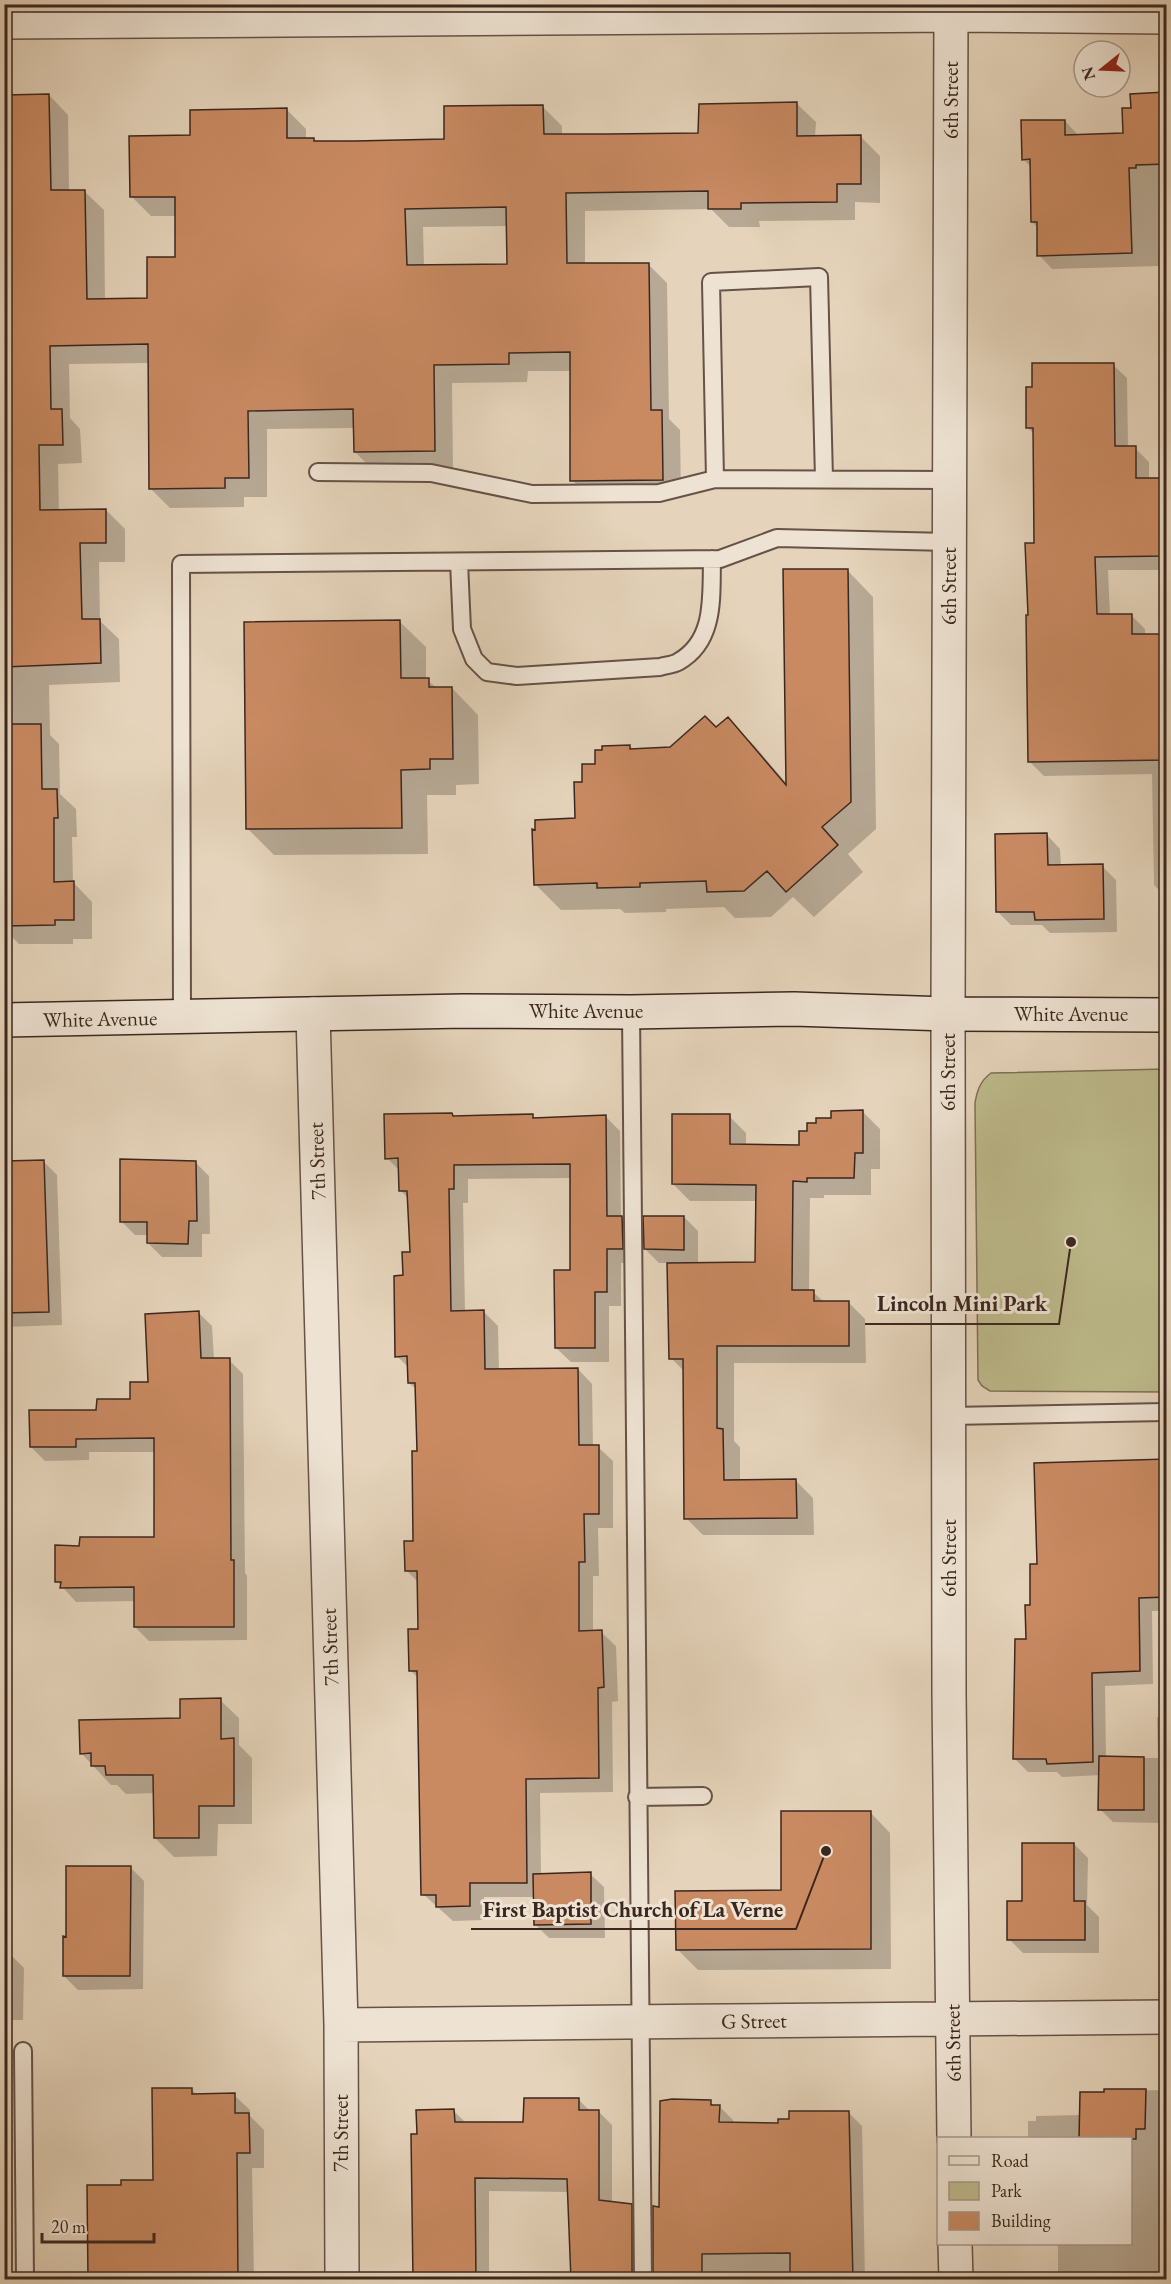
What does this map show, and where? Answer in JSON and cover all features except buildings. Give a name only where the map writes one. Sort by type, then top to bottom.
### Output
[{"type":"street","points":[[4,22],[951,10],[1167,17]]},
{"type":"street","name":"6th Street","points":[[951,10],[948,1014],[949,1693],[954,2137]]},
{"type":"street","name":"White Avenue","points":[[4,1020],[464,1011],[631,1012],[794,1009],[948,1014],[1167,1015]]},
{"type":"street","name":"7th Street","points":[[313,1014],[341,2025],[342,2280]]},
{"type":"street","name":"G Street","points":[[341,2025],[1167,2017]]},
{"type":"street","points":[[955,2245],[956,2280]]},
{"type":"lane","points":[[715,479],[711,282],[819,277],[824,479]]},
{"type":"lane","points":[[318,472],[431,473],[532,494],[659,493],[715,479],[950,480]]},
{"type":"lane","points":[[182,1018],[181,564],[720,560],[777,538],[949,542]]},
{"type":"lane","points":[[459,562],[462,629],[474,659],[488,672],[517,676],[660,667],[678,662],[706,632],[711,605],[712,559]]},
{"type":"lane","points":[[631,1012],[643,2280]]},
{"type":"lane","points":[[949,1416],[1167,1412]]},
{"type":"lane","points":[[637,1797],[703,1796]]},
{"type":"lane","points":[[23,2051],[25,2280]]},
{"type":"green space","points":[[1166,1069],[1166,1392],[990,1391],[978,1380],[975,1103],[980,1086],[991,1073]]},
{"type":"place","name":"Lincoln Mini Park","points":[[1071,1242]]},
{"type":"place","name":"First Baptist Church of La Verne","points":[[826,1851]]}]
